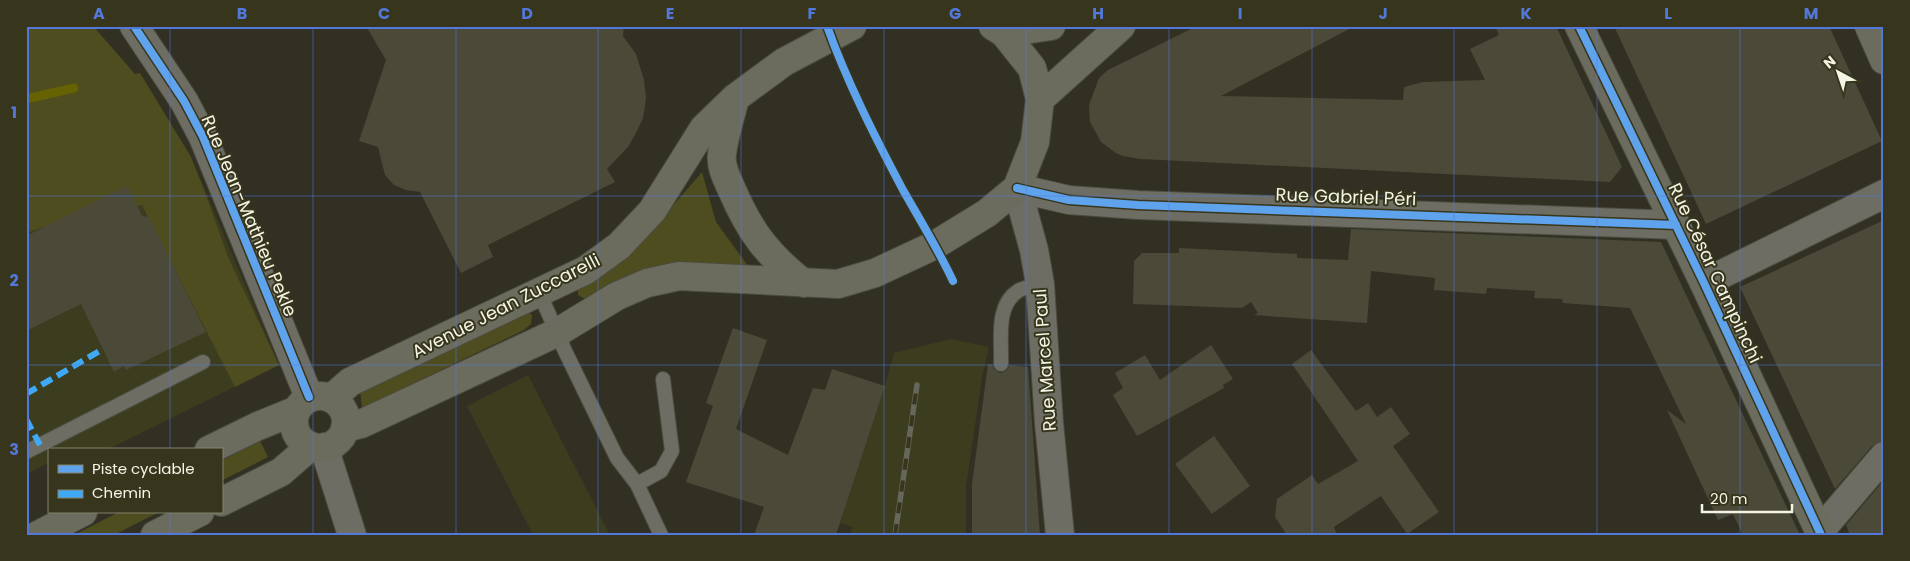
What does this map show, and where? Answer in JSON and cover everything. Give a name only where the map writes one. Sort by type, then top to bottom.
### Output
[{"type":"main road","name":"Avenue Jean Zuccarelli","points":[[213,448],[586,270],[619,246],[652,211],[704,128],[735,98],[784,62],[852,26]]},
{"type":"main road","points":[[999,29],[1050,26]]},
{"type":"main road","points":[[1040,99],[1121,26]]},
{"type":"main road","name":"Rue César Campinchi","points":[[1578,26],[1676,224],[1820,533]]},
{"type":"main road","points":[[1869,26],[1884,60]]},
{"type":"main road","points":[[345,428],[361,424],[558,332],[617,296],[647,283],[679,276],[838,284],[875,273],[936,245],[987,213],[1017,188],[1035,142],[1040,99],[1032,68],[999,29]]},
{"type":"main road","points":[[735,98],[721,155],[725,176],[740,210],[760,242],[783,267],[803,283]]},
{"type":"main road","points":[[222,502],[281,472],[317,447],[338,441],[345,428],[346,419],[344,411],[312,402],[293,419],[297,436],[303,442],[317,447]]},
{"type":"main road","points":[[38,535],[79,514]]},
{"type":"main road","points":[[155,535],[196,514]]},
{"type":"street","name":"Rue Jean-Mathieu Pekle","points":[[134,26],[184,101],[203,137],[312,402]]},
{"type":"street","name":"Rue Gabriel Péri","points":[[1017,188],[1069,200],[1138,205],[1676,224]]},
{"type":"street","name":"Rue Marcel Paul","points":[[1017,188],[1034,250],[1040,284],[1060,535]]},
{"type":"street","points":[[1704,283],[1884,194]]},
{"type":"street","points":[[317,447],[352,535]]},
{"type":"street","points":[[1820,533],[1884,456]]},
{"type":"lane","points":[[1002,364],[1002,316],[1007,302],[1018,290],[1040,284]]},
{"type":"lane","points":[[539,292],[617,458],[637,484],[661,535]]},
{"type":"lane","points":[[26,452],[203,362]]},
{"type":"lane","points":[[637,484],[661,470],[672,450],[663,379]]},
{"type":"shaded area","points":[[26,26],[93,26],[135,74],[140,73],[191,157],[228,257],[279,365],[235,387],[142,205],[44,227],[26,233]]},
{"type":"shaded area","points":[[26,107],[191,157],[279,365],[111,448],[48,448],[48,463],[26,474]]},
{"type":"shaded area","points":[[702,172],[716,222],[748,266],[588,298],[578,295],[578,289],[638,246]]},
{"type":"shaded area","points":[[528,312],[532,315],[531,324],[524,330],[362,408],[360,390]]},
{"type":"shaded area","points":[[951,339],[989,347],[982,378],[966,487],[966,535],[850,535],[852,527],[840,523],[894,353]]},
{"type":"shaded area","points":[[528,375],[610,535],[533,535],[467,406]]},
{"type":"shaded area","points":[[260,441],[268,457],[222,480],[222,460]]},
{"type":"shaded area","points":[[115,514],[155,514],[114,535],[74,535]]},
{"type":"building","points":[[366,26],[624,26],[623,36],[636,54],[644,80],[646,99],[643,118],[637,131],[628,147],[607,169],[615,182],[488,245],[493,257],[461,273],[420,192],[406,190],[394,185],[385,175],[378,147],[359,141],[386,60]]},
{"type":"building","points":[[1197,26],[1355,26],[1221,96],[1403,100],[1404,87],[1423,82],[1485,80],[1470,49],[1499,35],[1495,26],[1556,26],[1622,167],[1610,182],[1141,159],[1116,153],[1101,142],[1090,122],[1089,105],[1099,78],[1108,70]]},
{"type":"building","points":[[1614,26],[1829,26],[1882,141],[1706,224]]},
{"type":"building","points":[[127,186],[142,216],[149,217],[206,332],[126,370],[124,366],[114,372],[81,304],[26,331],[26,236]]},
{"type":"building","points":[[1884,220],[1884,441],[1872,446],[1835,489],[1740,287]]},
{"type":"building","points":[[1351,229],[1661,242],[1800,535],[1743,535],[1733,514],[1718,520],[1667,410],[1686,424],[1630,308],[1563,303],[1562,299],[1534,298],[1535,291],[1487,288],[1486,294],[1434,290],[1435,278],[1371,271],[1367,323],[1254,315],[1258,313],[1251,302],[1242,308],[1133,304],[1134,261],[1142,253],[1179,253],[1179,248],[1297,254],[1297,258],[1348,260]]},
{"type":"building","points":[[733,328],[767,340],[736,429],[788,455],[813,388],[825,390],[832,369],[885,386],[836,535],[754,535],[764,507],[686,482],[713,406],[706,403]]},
{"type":"building","points":[[1211,345],[1233,379],[1223,385],[1224,388],[1137,436],[1113,395],[1123,388],[1115,373],[1145,355],[1160,380]]},
{"type":"building","points":[[1311,350],[1356,411],[1368,403],[1377,417],[1391,407],[1410,434],[1393,446],[1439,512],[1407,534],[1381,496],[1334,527],[1337,535],[1287,535],[1275,517],[1277,499],[1312,475],[1318,484],[1358,461],[1292,364]]},
{"type":"building","points":[[988,364],[992,364],[994,369],[1000,373],[1006,371],[1010,365],[1028,367],[1040,535],[972,535],[972,484]]},
{"type":"building","points":[[1214,436],[1250,486],[1212,514],[1175,464]]},
{"type":"building","points":[[1884,480],[1884,535],[1850,535],[1846,525]]},
{"type":"waterway","points":[[26,99],[74,88]]},
{"type":"railway","points":[[895,535],[917,385]]},
{"type":"marked path","points":[[26,394],[103,349]]},
{"type":"marked path","points":[[26,419],[40,445]]},
{"type":"cycle path","points":[[134,26],[184,101],[203,137],[309,397]]},
{"type":"cycle path","points":[[827,26],[852,89],[872,130],[953,281]]},
{"type":"cycle path","points":[[1579,26],[1704,283],[1821,535]]},
{"type":"cycle path","points":[[1017,188],[1069,200],[1138,205],[1676,225]]}]
